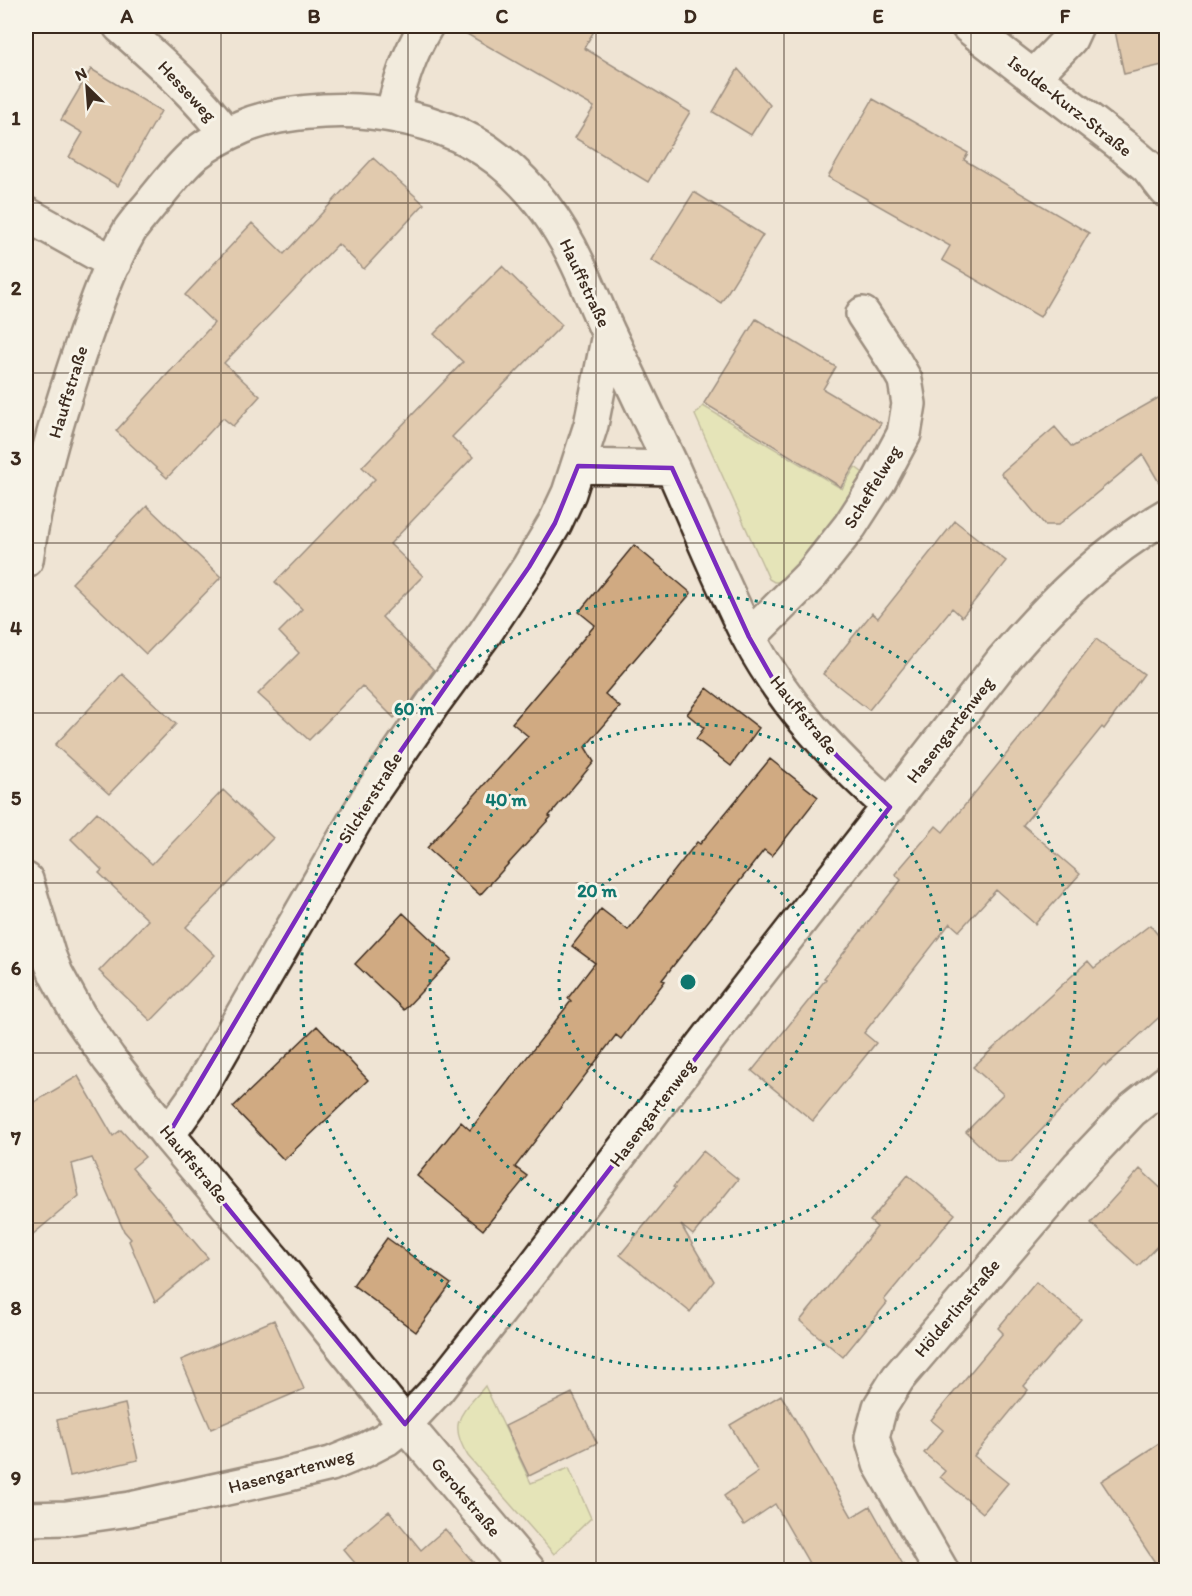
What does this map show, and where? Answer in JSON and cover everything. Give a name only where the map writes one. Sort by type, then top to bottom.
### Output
[{"type":"street","name":"Hesseweg","points":[[120,26],[196,98],[226,134]]},
{"type":"street","points":[[392,115],[401,81],[416,42],[426,26]]},
{"type":"street","name":"Isolde-Kurz-Straße","points":[[968,26],[1124,146],[1148,167],[1167,190]]},
{"type":"street","points":[[1033,77],[1070,39],[1076,26]]},
{"type":"street","name":"Hauffstraße","points":[[26,560],[43,477],[59,417],[85,336],[114,263],[132,227],[194,156],[226,134],[250,124],[312,112],[352,110],[392,115],[429,124],[469,140],[499,160],[525,184],[554,220],[577,261],[711,558],[749,637],[774,681],[803,718],[861,781],[890,807]]},
{"type":"street","points":[[26,214],[114,263]]},
{"type":"street","name":"Scheffelweg","points":[[749,637],[812,574],[850,526],[904,434],[909,404],[905,380],[863,314]]},
{"type":"street","name":"Silcherstraße","points":[[168,1135],[207,1077],[368,798],[485,633],[555,523],[569,494],[591,425],[609,334]]},
{"type":"street","points":[[578,466],[672,468]]},
{"type":"street","name":"Hasengartenweg","points":[[26,1519],[67,1518],[130,1509],[331,1464],[386,1439],[405,1424],[437,1390],[531,1271],[749,986],[1034,623],[1070,587],[1114,550],[1167,516]]},
{"type":"street","name":"Hauffstraße","points":[[26,880],[48,954],[79,1016],[168,1135],[276,1263],[405,1424]]},
{"type":"street","name":"Hölderlinstraße","points":[[941,1570],[880,1464],[872,1437],[880,1407],[898,1378],[1078,1166],[1132,1110],[1167,1083]]},
{"type":"street","name":"Gerokstraße","points":[[405,1424],[528,1570]]},
{"type":"highlighted area","points":[[578,466],[672,468],[749,637],[774,681],[837,756],[890,807],[531,1271],[405,1424],[168,1135],[368,798],[529,567],[555,523]]},
{"type":"green space","points":[[703,406],[842,489],[855,467],[866,475],[843,517],[787,578],[780,582],[769,579],[695,415]]},
{"type":"green space","points":[[485,1386],[531,1483],[569,1468],[591,1518],[554,1554],[468,1456],[462,1444],[458,1434],[460,1418]]},
{"type":"building","points":[[453,26],[597,26],[584,48],[690,112],[648,182],[575,138],[594,107]]},
{"type":"building","points":[[1114,26],[1167,26],[1167,64],[1124,74]]},
{"type":"building","points":[[91,69],[161,111],[118,186],[69,157],[83,133],[61,120]]},
{"type":"building","points":[[738,69],[770,105],[751,135],[713,112]]},
{"type":"building","points":[[873,99],[968,153],[964,160],[1089,233],[1040,317],[942,260],[950,246],[828,177]]},
{"type":"building","points":[[373,158],[424,204],[364,269],[338,244],[224,363],[260,396],[233,426],[223,418],[167,478],[116,431],[214,323],[185,295],[252,223],[284,254]]},
{"type":"building","points":[[694,192],[763,235],[721,303],[651,260]]},
{"type":"building","points":[[502,266],[562,325],[452,437],[473,457],[390,544],[423,576],[382,617],[434,670],[412,701],[394,718],[362,686],[309,740],[258,694],[299,653],[279,632],[302,609],[275,582],[375,479],[362,467],[463,362],[434,334]]},
{"type":"building","points":[[756,319],[836,367],[823,389],[881,423],[841,487],[704,403]]},
{"type":"building","points":[[1167,393],[1167,496],[1143,455],[1058,525],[1045,525],[1001,473],[1055,427],[1072,447]]},
{"type":"building","points":[[147,506],[221,577],[146,654],[72,583]]},
{"type":"building","points":[[955,521],[1006,561],[962,617],[952,608],[869,710],[823,674],[872,613],[878,618]]},
{"type":"building","points":[[634,545],[691,593],[605,694],[620,707],[585,747],[594,762],[549,816],[551,817],[480,895],[427,848],[528,736],[512,723],[595,625],[579,612]]},
{"type":"building","points":[[1096,639],[1144,674],[1104,729],[1102,727],[1023,825],[1080,874],[1035,924],[996,890],[959,931],[950,923],[864,1033],[876,1043],[813,1121],[752,1071],[901,880],[895,874],[936,826],[943,832],[1039,714]]},
{"type":"building","points":[[122,674],[176,724],[109,794],[55,745]]},
{"type":"building","points":[[707,688],[759,728],[731,766],[696,739],[704,728],[687,714]]},
{"type":"building","points":[[770,759],[818,797],[772,856],[764,850],[662,980],[665,981],[621,1039],[616,1035],[515,1167],[527,1176],[483,1230],[417,1176],[461,1122],[470,1130],[571,1001],[568,998],[595,963],[572,946],[601,909],[628,930],[697,842],[700,844]]},
{"type":"building","points":[[223,790],[273,838],[186,927],[215,955],[151,1021],[99,971],[148,920],[99,873],[102,870],[71,839],[97,812],[152,864]]},
{"type":"building","points":[[403,913],[452,959],[404,1010],[355,964]]},
{"type":"building","points":[[1150,925],[1167,946],[1167,1010],[1106,1066],[1104,1064],[1011,1162],[997,1162],[966,1132],[1003,1094],[973,1067],[1088,961],[1094,968]]},
{"type":"building","points":[[317,1026],[368,1080],[284,1160],[233,1107]]},
{"type":"building","points":[[78,1076],[113,1136],[121,1130],[145,1157],[132,1168],[208,1258],[155,1302],[129,1241],[131,1239],[124,1231],[92,1158],[72,1164],[79,1196],[26,1240],[26,1107]]},
{"type":"building","points":[[703,1151],[738,1179],[693,1235],[681,1225],[714,1281],[690,1312],[620,1255]]},
{"type":"building","points":[[1140,1169],[1167,1194],[1167,1236],[1138,1266],[1091,1223]]},
{"type":"building","points":[[908,1175],[955,1214],[884,1300],[887,1303],[843,1357],[800,1321],[877,1227],[870,1221]]},
{"type":"building","points":[[387,1238],[451,1284],[416,1332],[353,1285]]},
{"type":"building","points":[[1036,1282],[1081,1319],[1024,1386],[1028,1390],[974,1456],[1008,1483],[983,1513],[940,1477],[945,1471],[924,1453],[943,1430],[931,1420],[1003,1333],[998,1328]]},
{"type":"building","points":[[274,1320],[304,1389],[211,1429],[181,1360]]},
{"type":"building","points":[[572,1393],[597,1443],[529,1476],[505,1426]]},
{"type":"building","points":[[781,1395],[852,1517],[870,1506],[906,1570],[813,1570],[775,1504],[744,1525],[724,1496],[758,1472],[730,1425]]},
{"type":"building","points":[[125,1404],[138,1460],[70,1476],[57,1420]]},
{"type":"building","points":[[1167,1438],[1167,1570],[1160,1570],[1101,1481]]},
{"type":"building","points":[[389,1511],[421,1550],[445,1529],[480,1570],[361,1570],[343,1549]]}]
